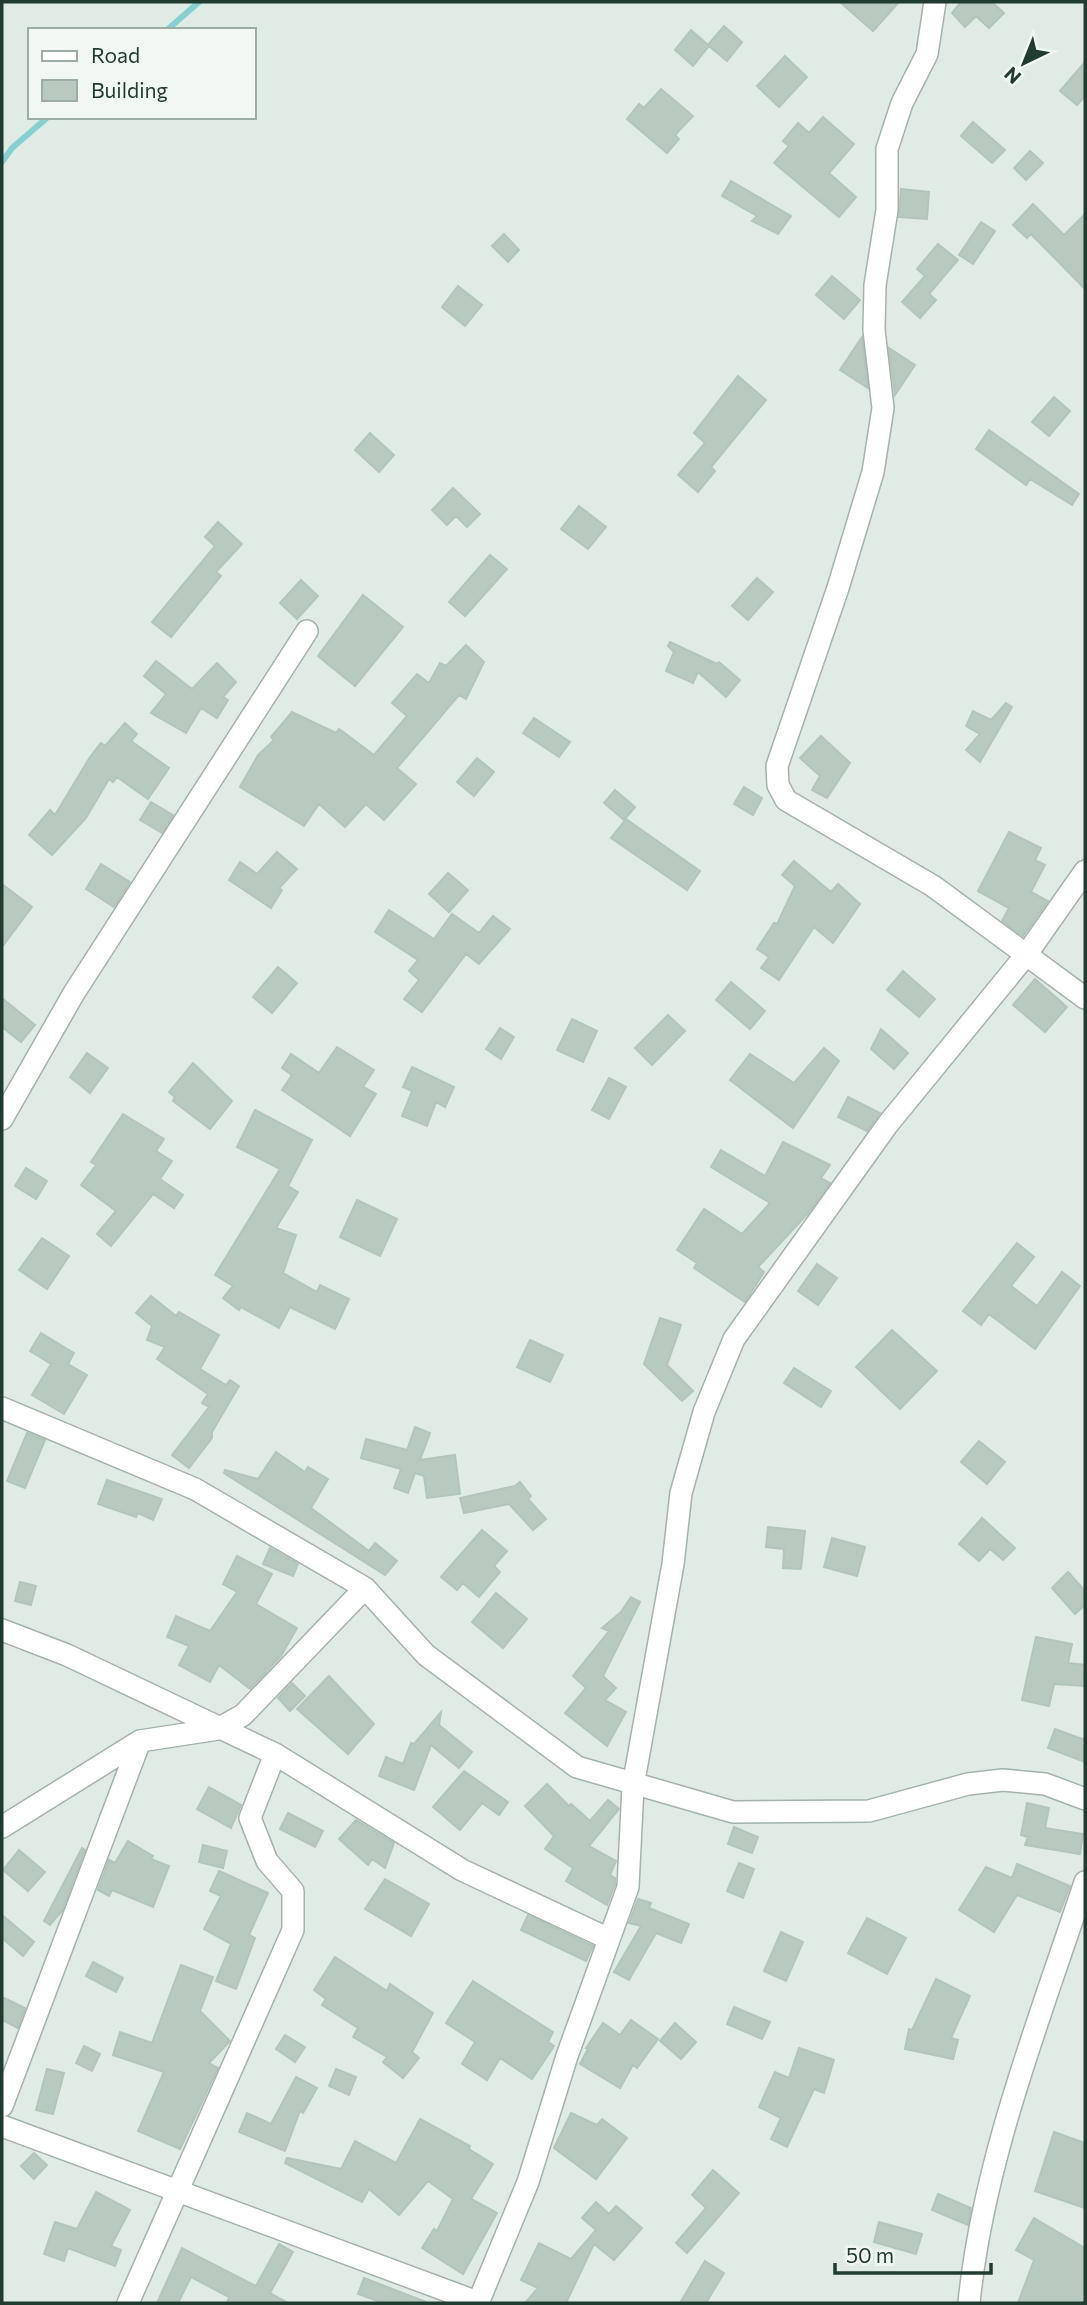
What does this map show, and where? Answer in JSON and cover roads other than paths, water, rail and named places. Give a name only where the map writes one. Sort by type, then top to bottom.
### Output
[{"type":"street","points":[[935,2],[927,54],[902,103],[887,149],[887,210],[875,285],[874,330],[883,408],[873,472],[838,588],[777,766],[778,785],[786,800],[933,886],[1085,998]]},
{"type":"street","points":[[2,1119],[74,993],[307,631]]},
{"type":"street","points":[[2,2126],[479,2303],[528,2182],[567,2056],[628,1887],[633,1786],[673,1564],[681,1493],[704,1412],[734,1339],[888,1124],[1026,955],[1085,871]]},
{"type":"street","points":[[2,1408],[195,1489],[365,1588],[426,1655],[577,1768],[633,1786],[733,1812],[869,1811],[968,1784],[1003,1780],[1045,1784],[1085,1799]]},
{"type":"street","points":[[2,1827],[140,1741],[218,1729],[243,1715],[365,1588]]},
{"type":"street","points":[[2,1630],[67,1655],[275,1754],[462,1870],[609,1939]]},
{"type":"street","points":[[2,2106],[140,1741]]},
{"type":"street","points":[[128,2303],[293,1930],[293,1891],[267,1861],[250,1818],[275,1754]]},
{"type":"street","points":[[969,2303],[973,2262],[1010,2109],[1085,1882]]},
{"type":"waterway","points":[[169,28],[199,2]]},
{"type":"waterway","points":[[2,162],[12,148],[46,119]]}]
